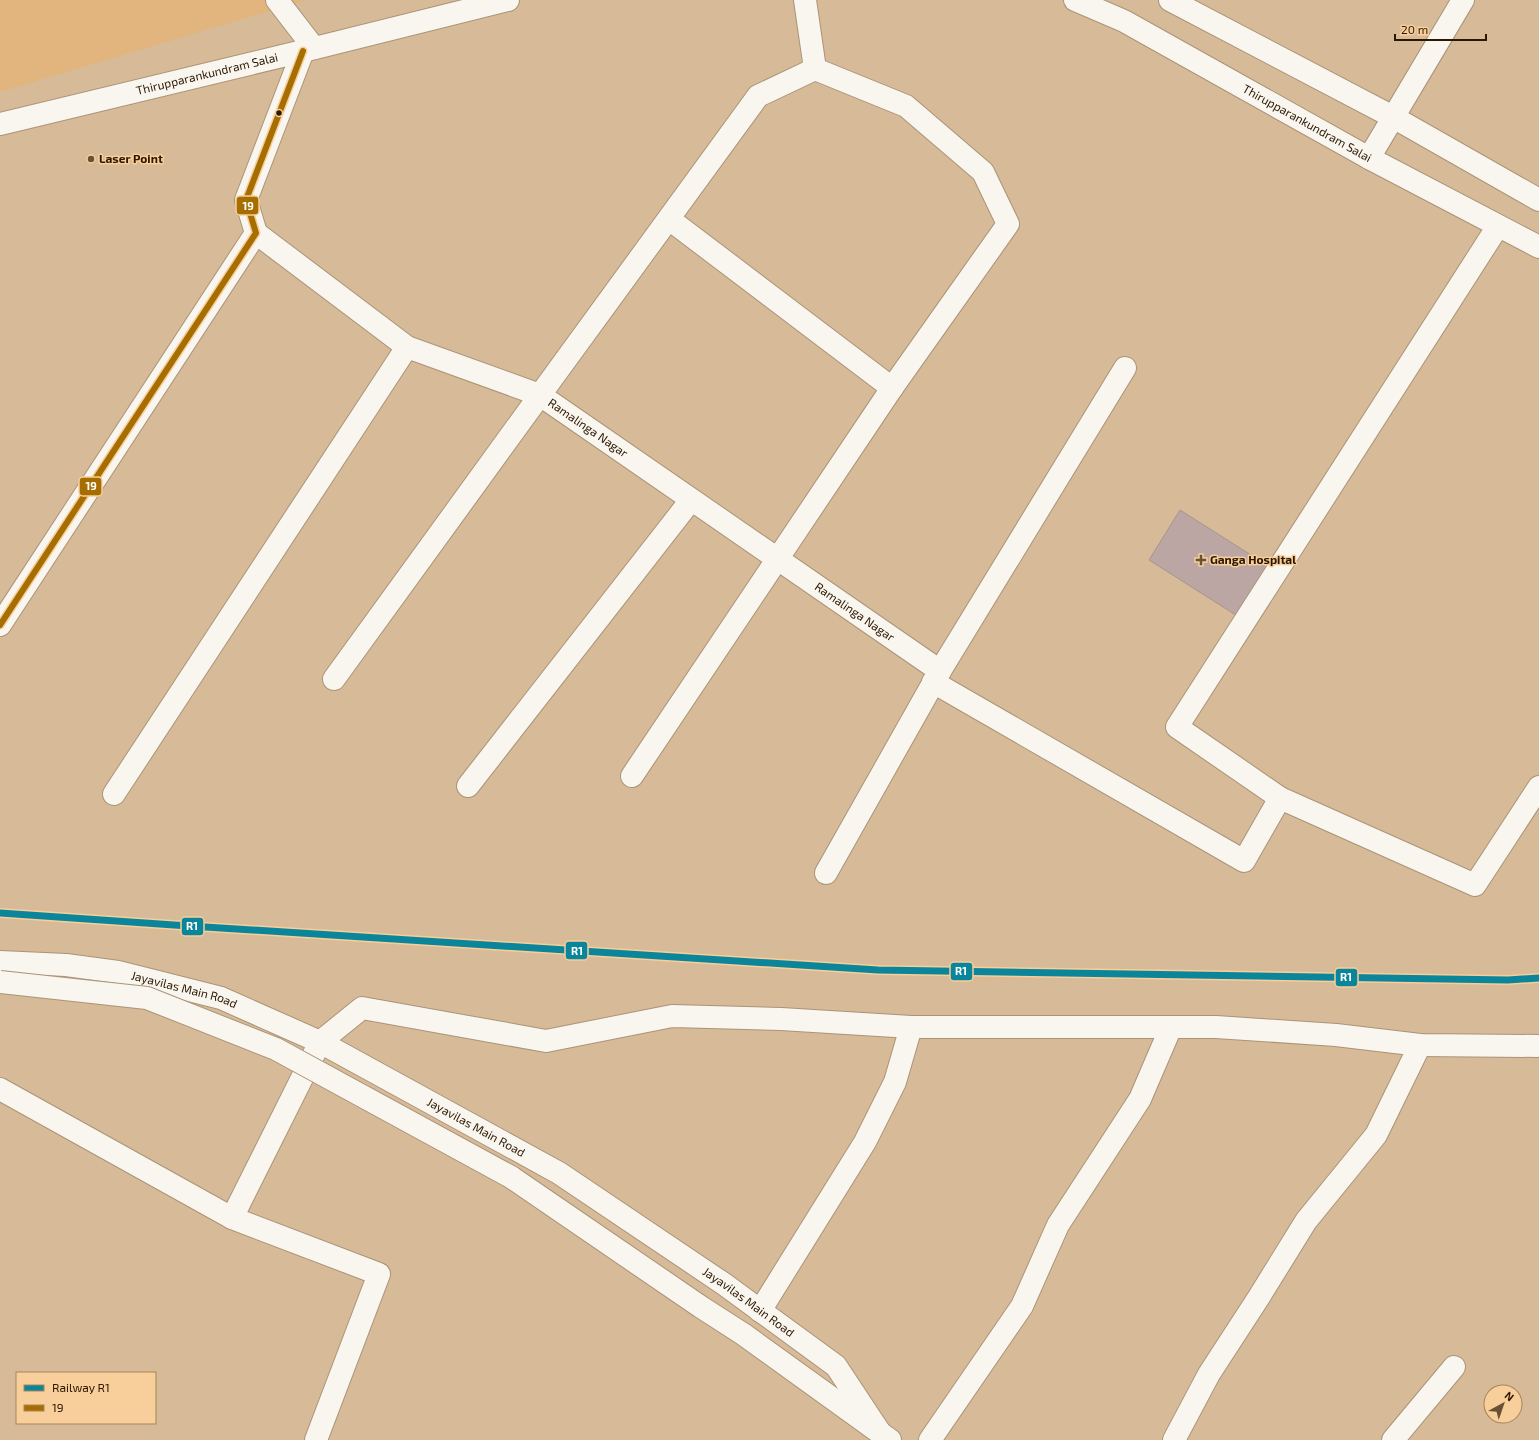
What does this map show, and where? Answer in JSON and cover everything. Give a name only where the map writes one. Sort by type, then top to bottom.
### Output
[{"type":"street","points":[[277,0],[308,50],[246,200],[256,233],[407,346],[540,395],[334,679]]},
{"type":"street","name":"Thirupparankundram Salai","points":[[0,124],[508,0]]},
{"type":"street","points":[[632,776],[892,388],[1008,224],[983,172],[906,106],[815,69],[806,0]]},
{"type":"street","name":"Thirupparankundram Salai","points":[[1075,0],[1124,21],[1369,158],[1539,247]]},
{"type":"street","points":[[1170,0],[1393,117],[1539,200]]},
{"type":"street","points":[[1369,158],[1463,0]]},
{"type":"street","name":"Ramalinga Nagar","points":[[815,69],[758,96],[540,395],[778,560],[937,677],[1244,860],[1280,798]]},
{"type":"street","points":[[669,219],[892,388]]},
{"type":"street","points":[[1498,226],[1176,726],[1280,798],[1475,885],[1539,788]]},
{"type":"street","points":[[0,625],[256,233]]},
{"type":"street","points":[[114,794],[407,346]]},
{"type":"street","points":[[826,873],[937,677],[1125,368]]},
{"type":"street","points":[[468,786],[691,500]]},
{"type":"street","name":"Jayavilas Main Road","points":[[0,962],[66,965],[118,972],[221,998],[320,1042],[559,1173],[724,1284],[836,1366],[885,1436]]},
{"type":"street","name":"Jayavilas Main Road","points":[[0,982],[147,998],[276,1049],[511,1177],[695,1303],[743,1334],[885,1436]]},
{"type":"street","points":[[232,1218],[320,1042],[362,1008],[546,1041],[672,1016],[781,1019],[911,1027],[1216,1027],[1336,1035],[1420,1045],[1539,1046]]},
{"type":"street","points":[[760,1311],[865,1142],[895,1082],[911,1027]]},
{"type":"street","points":[[930,1440],[1022,1306],[1058,1225],[1140,1099],[1171,1027]]},
{"type":"street","points":[[1174,1440],[1209,1374],[1306,1221],[1376,1135],[1420,1045]]},
{"type":"street","points":[[0,1089],[232,1218],[379,1274],[316,1440]]},
{"type":"street","points":[[1393,1440],[1454,1367]]},
{"type":"shaded area","points":[[0,0],[306,0],[0,92]]},
{"type":"building","points":[[1180,510],[1270,567],[1239,617],[1149,560]]},
{"type":"rail line","name":"R1","points":[[0,913],[878,970],[1508,980],[1539,978]]},
{"type":"transit line","name":"19","points":[[0,625],[256,233],[246,200],[303,51]]},
{"type":"place","name":"Laser Point","points":[[91,159]]},
{"type":"place","name":"Ganga Hospital","points":[[1201,560]]}]
